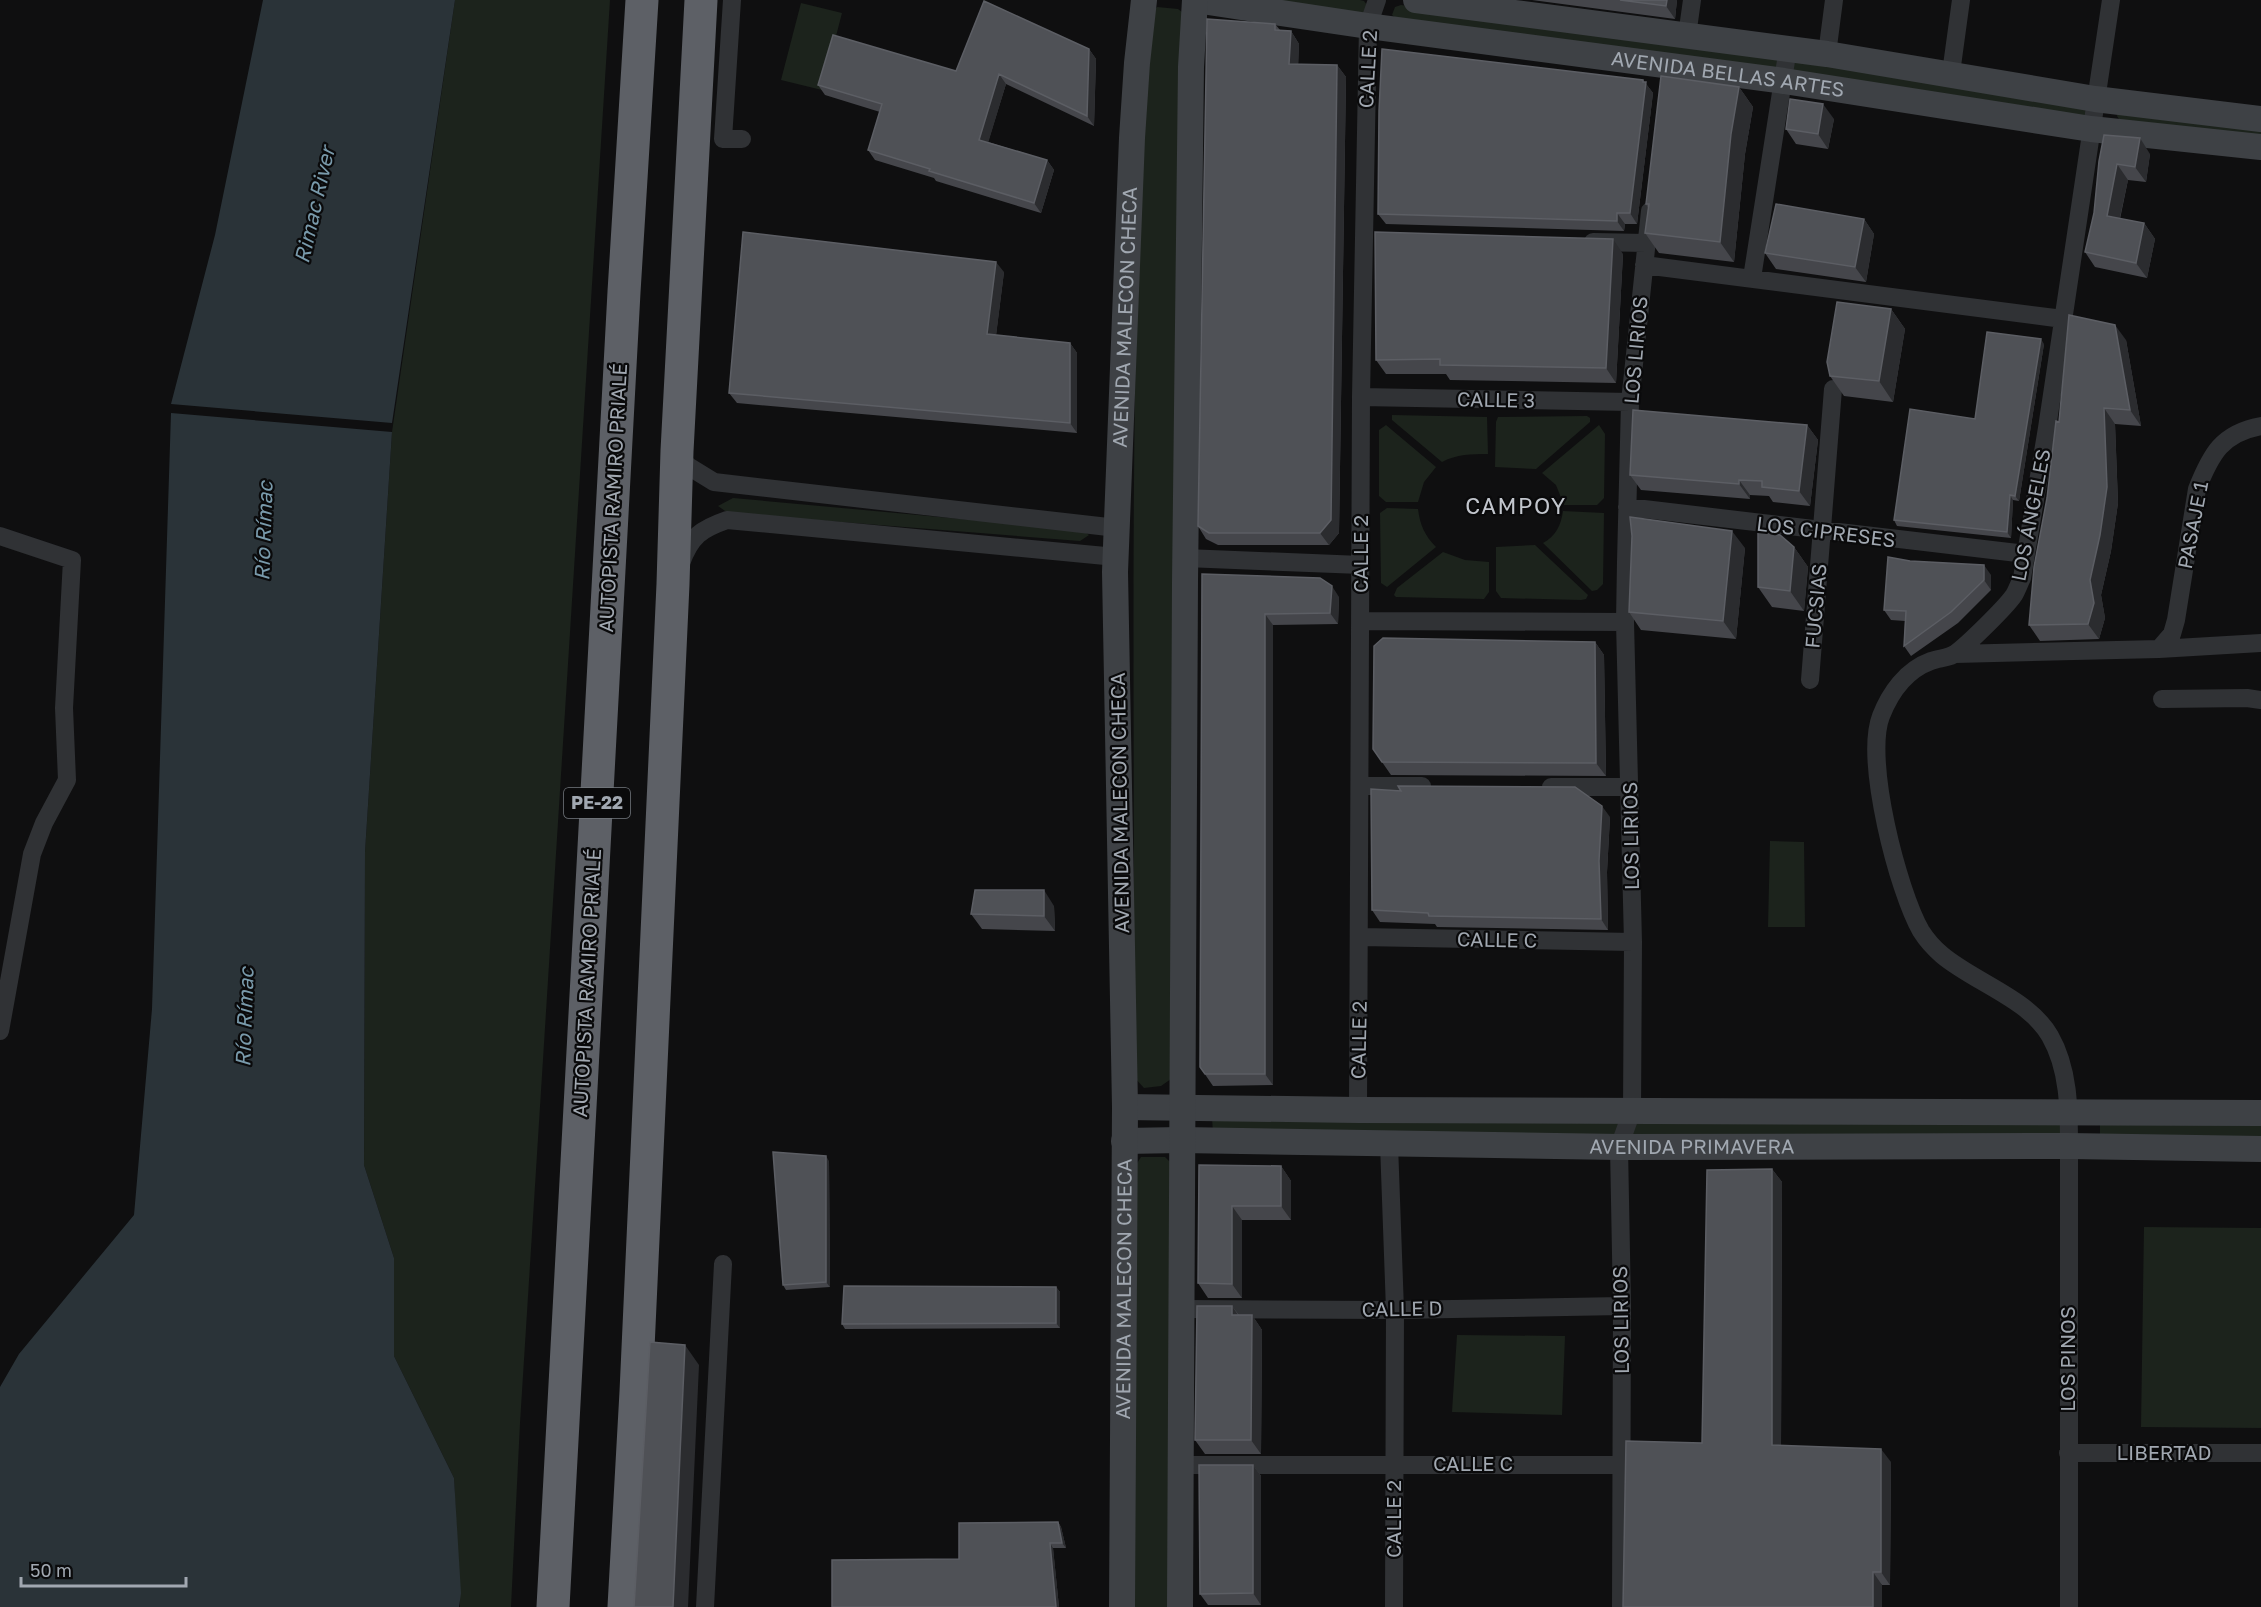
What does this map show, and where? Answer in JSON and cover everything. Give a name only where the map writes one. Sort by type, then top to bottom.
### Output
[{"type":"highway","name":"AUTOPISTA RAMIRO PRIALÉ","points":[[553,1607],[624,292],[642,0]]},
{"type":"highway","points":[[624,1607],[636,1392],[677,451],[701,0]]},
{"type":"street","points":[[732,0],[723,139],[742,139]]},
{"type":"street","name":"AVENIDA MALECON CHECA","points":[[1122,1607],[1125,1107],[1116,557],[1132,138],[1144,0]]},
{"type":"street","points":[[1180,1607],[1185,558],[1191,67],[1195,0]]},
{"type":"street","name":"AVENIDA BELLAS ARTES","points":[[1195,0],[1368,26],[1667,77],[1784,81],[2091,129],[2261,147]]},
{"type":"street","name":"CALLE 2","points":[[1358,1110],[1361,937],[1363,235],[1368,26],[1377,0]]},
{"type":"street","name":"AVENIDA BELLAS ARTES","points":[[1416,0],[1788,48],[1951,73],[2095,99],[2261,118]]},
{"type":"street","points":[[1687,36],[1692,0]]},
{"type":"street","points":[[1827,54],[1834,0]]},
{"type":"street","points":[[1951,73],[1961,0]]},
{"type":"street","name":"LOS ÁNGELES","points":[[2069,1112],[2062,1065],[2050,1035],[2032,1013],[1966,973],[1940,954],[1922,932],[1908,902],[1887,825],[1877,774],[1876,746],[1879,720],[1889,696],[1905,677],[1928,662],[1955,654],[2013,596],[2022,578],[2047,428],[2111,0]]},
{"type":"street","points":[[1752,278],[1788,48]]},
{"type":"street","name":"LOS LIRIOS","points":[[1621,1607],[1622,1306],[1619,1147],[1632,1111],[1634,942],[1625,622],[1627,507],[1630,402],[1652,196]]},
{"type":"street","points":[[1363,235],[1387,236]]},
{"type":"street","points":[[1575,241],[1646,243]]},
{"type":"street","points":[[1644,265],[2063,319]]},
{"type":"street","name":"FUCSIAS","points":[[1810,680],[1833,389]]},
{"type":"street","name":"CALLE 3","points":[[1361,397],[1630,402]]},
{"type":"street","name":"PASAJE 1","points":[[2159,650],[2172,634],[2174,627],[2197,489],[2203,472],[2227,438],[2247,429],[2261,426]]},
{"type":"street","points":[[677,451],[688,466],[714,482],[1117,528]]},
{"type":"street","name":"LOS CIPRESES","points":[[1627,507],[1822,532],[2026,554]]},
{"type":"street","points":[[673,584],[685,553],[695,536],[708,527],[727,520],[1116,557]]},
{"type":"street","points":[[0,536],[72,560],[64,708],[67,780],[44,823],[32,854],[0,1031]]},
{"type":"street","points":[[1185,558],[1362,565]]},
{"type":"street","points":[[1361,621],[1625,622]]},
{"type":"street","points":[[1955,654],[2159,650],[2261,643]]},
{"type":"street","points":[[2162,699],[2247,698],[2261,700]]},
{"type":"street","points":[[1361,786],[1443,786]]},
{"type":"street","points":[[1537,787],[1630,787]]},
{"type":"street","name":"CALLE C","points":[[1361,937],[1634,942]]},
{"type":"street","name":"AVENIDA PRIMAVERA","points":[[1125,1107],[2261,1113]]},
{"type":"street","name":"LOS PINOS","points":[[2069,1112],[2069,1607]]},
{"type":"street","name":"AVENIDA PRIMAVERA","points":[[1124,1141],[1619,1147],[2069,1146],[2261,1149]]},
{"type":"street","name":"CALLE 2","points":[[1389,1144],[1395,1310],[1394,1607]]},
{"type":"street","points":[[705,1607],[723,1264]]},
{"type":"street","name":"CALLE D","points":[[1183,1309],[1395,1310],[1622,1306]]},
{"type":"street","name":"LIBERTAD","points":[[2068,1453],[2261,1453]]},
{"type":"street","name":"CALLE C","points":[[1180,1465],[1622,1465]]},
{"type":"shaded area","points":[[455,0],[610,0],[520,1423],[511,1607],[460,1607],[454,1478],[394,1356],[394,1258],[364,1165],[365,852],[392,432]]},
{"type":"shaded area","points":[[1256,0],[1360,0],[1367,5],[1366,12],[1361,14]]},
{"type":"shaded area","points":[[801,3],[842,13],[822,90],[781,80]]},
{"type":"shaded area","points":[[1401,5],[2093,102],[2085,116],[1399,21],[1392,15],[1395,7]]},
{"type":"shaded area","points":[[1157,7],[1178,9],[1186,15],[1171,1079],[1161,1086],[1144,1088],[1133,1076],[1135,413],[1142,148],[1150,16]]},
{"type":"shaded area","points":[[2119,111],[2261,127],[2261,140],[2121,122],[2117,116]]},
{"type":"shaded area","points":[[1392,415],[1487,417],[1488,454],[1470,454],[1442,462],[1392,420]]},
{"type":"shaded area","points":[[1587,416],[1590,422],[1536,469],[1495,467],[1498,417]]},
{"type":"shaded area","points":[[1386,425],[1436,467],[1424,482],[1418,502],[1386,502],[1379,496],[1379,430]]},
{"type":"shaded area","points":[[1599,425],[1605,434],[1604,498],[1597,505],[1564,505],[1556,485],[1542,473]]},
{"type":"shaded area","points":[[733,498],[1082,530],[1089,535],[1080,541],[728,513],[718,506]]},
{"type":"shaded area","points":[[1387,508],[1418,509],[1424,530],[1436,547],[1387,587],[1381,583],[1380,513]]},
{"type":"shaded area","points":[[1563,511],[1604,513],[1603,584],[1597,590],[1592,591],[1543,543],[1557,530]]},
{"type":"shaded area","points":[[1535,545],[1588,595],[1586,599],[1501,598],[1496,591],[1496,547]]},
{"type":"shaded area","points":[[1443,552],[1465,560],[1489,562],[1489,592],[1484,599],[1396,597],[1394,595],[1397,588]]},
{"type":"shaded area","points":[[1770,841],[1804,842],[1805,927],[1768,927]]},
{"type":"shaded area","points":[[1212,1118],[2062,1122],[2062,1139],[1213,1133]]},
{"type":"shaded area","points":[[2100,1124],[2261,1124],[2261,1141],[2100,1141]]},
{"type":"shaded area","points":[[1141,1157],[1165,1157],[1173,1165],[1171,1607],[1131,1607],[1132,1171]]},
{"type":"shaded area","points":[[2144,1227],[2261,1228],[2261,1428],[2141,1427]]},
{"type":"shaded area","points":[[1457,1335],[1565,1336],[1562,1415],[1452,1412]]},
{"type":"water","name":"Rimac River","points":[[263,0],[455,0],[392,423],[171,404],[215,235]]},
{"type":"water","name":"Río Rímac","points":[[171,413],[392,432],[365,852],[364,1165],[394,1258],[394,1356],[454,1478],[461,1593],[459,1607],[0,1607],[0,1387],[19,1354],[134,1215],[152,1009]]},
{"type":"building","points":[[1620,0],[1667,0],[1666,6]]},
{"type":"building","points":[[984,1],[1089,49],[1087,116],[999,74],[979,140],[1047,160],[1034,203],[868,150],[882,104],[818,85],[833,35],[956,71]]},
{"type":"building","points":[[1207,19],[1275,24],[1275,30],[1291,31],[1289,64],[1337,65],[1331,520],[1320,533],[1209,533],[1198,526]]},
{"type":"building","points":[[1382,49],[1643,80],[1646,82],[1630,213],[1617,213],[1617,221],[1378,214]]},
{"type":"building","points":[[1661,76],[1739,87],[1731,134],[1720,242],[1645,233],[1649,204],[1646,204]]},
{"type":"building","points":[[1790,99],[1823,104],[1818,134],[1786,129]]},
{"type":"building","points":[[2104,135],[2140,138],[2135,167],[2117,164],[2107,216],[2144,223],[2136,263],[2085,252],[2094,213]]},
{"type":"building","points":[[1776,204],[1864,219],[1855,267],[1765,253]]},
{"type":"building","points":[[743,232],[996,262],[987,334],[1070,343],[1070,423],[729,393]]},
{"type":"building","points":[[1375,232],[1613,239],[1606,368],[1440,365],[1440,359],[1376,360]]},
{"type":"building","points":[[1837,302],[1891,309],[1879,381],[1830,376],[1827,362]]},
{"type":"building","points":[[2069,315],[2115,325],[2130,410],[2104,408],[2107,487],[2090,580],[2094,603],[2088,624],[2029,625],[2034,567],[2047,498],[2056,421],[2059,422]]},
{"type":"building","points":[[1987,332],[2041,339],[2015,496],[2010,495],[2007,532],[1894,520],[1910,409],[1975,419]]},
{"type":"building","points":[[1633,410],[1807,425],[1799,491],[1762,487],[1762,481],[1739,480],[1739,484],[1630,475]]},
{"type":"building","points":[[1630,517],[1732,531],[1723,621],[1629,612],[1632,536]]},
{"type":"building","points":[[1758,531],[1780,535],[1794,547],[1790,591],[1758,587]]},
{"type":"building","points":[[1888,557],[1910,561],[1984,565],[1984,580],[1951,612],[1904,646],[1906,611],[1884,610]]},
{"type":"building","points":[[1202,574],[1320,578],[1332,586],[1330,613],[1265,614],[1265,1074],[1205,1074],[1200,1067]]},
{"type":"building","points":[[1383,638],[1595,642],[1596,763],[1382,762],[1373,749],[1374,646]]},
{"type":"building","points":[[1398,786],[1575,787],[1602,806],[1599,861],[1601,919],[1429,916],[1428,913],[1372,910],[1371,789],[1401,791]]},
{"type":"building","points":[[975,890],[1044,890],[1044,916],[971,914]]},
{"type":"building","points":[[773,1152],[826,1156],[826,1282],[783,1285]]},
{"type":"building","points":[[1199,1165],[1281,1166],[1281,1206],[1232,1206],[1232,1284],[1198,1283]]},
{"type":"building","points":[[1772,1169],[1772,1445],[1881,1449],[1881,1572],[1873,1572],[1873,1607],[1623,1607],[1626,1441],[1702,1443],[1707,1170]]},
{"type":"building","points":[[844,1286],[1056,1287],[1056,1323],[842,1324]]},
{"type":"building","points":[[1197,1306],[1232,1306],[1232,1315],[1252,1315],[1251,1440],[1195,1440]]},
{"type":"building","points":[[650,1342],[685,1345],[673,1607],[634,1607]]},
{"type":"building","points":[[1199,1465],[1253,1465],[1253,1593],[1200,1594]]},
{"type":"building","points":[[1058,1522],[1062,1543],[1050,1543],[1056,1607],[832,1607],[832,1560],[959,1559],[959,1523]]},
{"type":"district","name":"CAMPOY","points":[[1516,506]]}]
